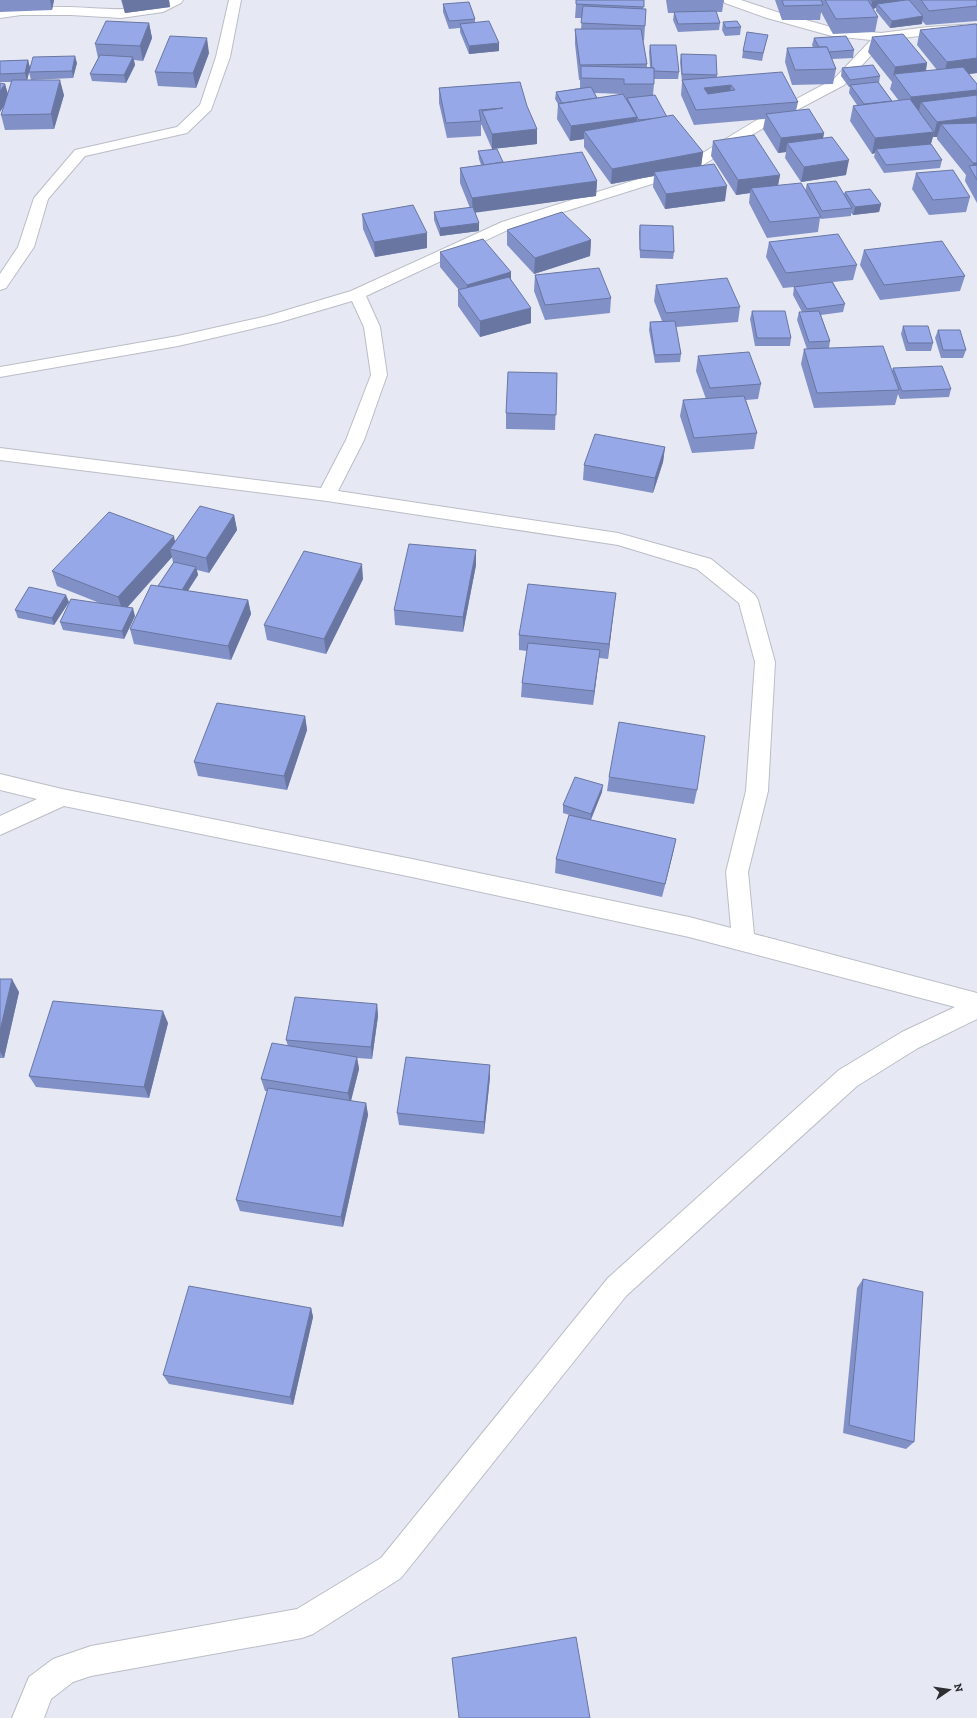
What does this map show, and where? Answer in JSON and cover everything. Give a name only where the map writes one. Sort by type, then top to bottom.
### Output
[{"type":"street","points":[[0,14],[21,11],[71,11],[121,14],[158,9],[177,0]]},
{"type":"street","points":[[0,285],[26,247],[41,198],[80,153],[182,130],[206,107],[223,57],[235,0]]},
{"type":"street","points":[[728,0],[772,16],[837,34],[881,38],[928,31],[977,28]]},
{"type":"street","points":[[0,372],[178,341],[271,320],[357,294],[507,225],[688,168],[760,124],[839,82],[881,38]]},
{"type":"street","points":[[327,495],[355,440],[379,375],[372,327],[357,294]]},
{"type":"street","points":[[0,454],[327,495],[618,539],[704,564],[748,600],[765,662],[757,791],[737,872],[743,941]]},
{"type":"street","points":[[0,782],[62,797],[412,868],[689,927],[977,1003]]},
{"type":"street","points":[[0,826],[62,797]]},
{"type":"street","points":[[28,1718],[40,1688],[64,1670],[91,1662],[302,1623],[390,1568],[616,1288],[848,1078],[910,1040],[977,1008]]},
{"type":"building","points":[[576,0],[644,0],[644,7],[576,4]]},
{"type":"building","points":[[782,0],[821,0],[823,5],[784,6]]},
{"type":"building","points":[[825,0],[868,0],[878,17],[836,19]]},
{"type":"building","points":[[909,0],[923,16],[892,21],[877,4]]},
{"type":"building","points":[[921,0],[977,0],[977,6],[929,11]]},
{"type":"building","points":[[469,2],[475,19],[449,21],[443,4]]},
{"type":"building","points":[[583,6],[646,9],[645,26],[581,23]]},
{"type":"building","points":[[716,11],[720,23],[678,24],[674,12]]},
{"type":"building","points":[[106,21],[149,23],[140,46],[95,44]]},
{"type":"building","points":[[489,21],[499,43],[469,46],[460,24]]},
{"type":"building","points":[[737,21],[741,27],[726,28],[723,22]]},
{"type":"building","points":[[976,24],[977,58],[947,62],[920,30]]},
{"type":"building","points":[[575,29],[641,29],[647,64],[580,65]]},
{"type":"building","points":[[747,32],[768,35],[763,53],[743,51]]},
{"type":"building","points":[[903,34],[927,63],[895,67],[872,37]]},
{"type":"building","points":[[170,36],[207,38],[193,73],[155,72]]},
{"type":"building","points":[[846,36],[854,50],[829,52],[827,47],[819,47],[814,38]]},
{"type":"building","points":[[650,45],[676,45],[679,72],[654,71],[654,68],[652,68]]},
{"type":"building","points":[[827,47],[836,69],[795,70],[787,48]]},
{"type":"building","points":[[681,54],[716,55],[717,75],[682,74]]},
{"type":"building","points":[[100,55],[133,57],[124,75],[90,74]]},
{"type":"building","points":[[75,56],[72,71],[29,72],[33,57]]},
{"type":"building","points":[[28,60],[25,73],[0,74],[0,61]]},
{"type":"building","points":[[873,65],[880,76],[850,80],[842,68]]},
{"type":"building","points":[[581,66],[654,68],[654,84],[624,84],[624,79],[581,78]]},
{"type":"building","points":[[963,67],[977,84],[977,90],[911,97],[894,74]]},
{"type":"building","points":[[782,72],[798,102],[696,110],[682,80]],"holes":[[[731,85],[735,90],[708,94],[704,88]]]},
{"type":"building","points":[[12,80],[60,80],[51,114],[1,115]]},
{"type":"building","points":[[520,82],[527,106],[537,129],[492,134],[482,111],[503,108],[479,110],[481,121],[446,123],[439,88]]},
{"type":"building","points":[[878,82],[892,101],[864,104],[850,85]]},
{"type":"building","points":[[0,83],[5,84],[0,91]]},
{"type":"building","points":[[591,87],[597,98],[562,103],[556,92]]},
{"type":"building","points":[[623,94],[637,117],[571,126],[558,104]]},
{"type":"building","points":[[655,95],[667,117],[639,120],[627,98]]},
{"type":"building","points":[[977,95],[977,117],[937,122],[921,102]]},
{"type":"building","points":[[910,99],[934,132],[875,138],[853,106]]},
{"type":"building","points":[[809,109],[824,133],[781,138],[766,114]]},
{"type":"building","points":[[673,115],[703,152],[612,169],[584,131]]},
{"type":"building","points":[[977,123],[977,163],[973,163],[941,124]]},
{"type":"building","points":[[754,135],[780,175],[738,180],[713,141]]},
{"type":"building","points":[[832,137],[849,160],[804,167],[787,143]]},
{"type":"building","points":[[931,144],[942,160],[886,165],[876,149]]},
{"type":"building","points":[[497,149],[503,162],[484,165],[478,151]]},
{"type":"building","points":[[582,152],[597,181],[472,198],[460,168]]},
{"type":"building","points":[[714,164],[727,186],[666,194],[654,172]]},
{"type":"building","points":[[977,165],[977,180],[969,166]]},
{"type":"building","points":[[953,170],[970,197],[933,200],[916,173]]},
{"type":"building","points":[[836,181],[852,208],[822,211],[807,184]]},
{"type":"building","points":[[801,183],[821,217],[770,222],[751,188]]},
{"type":"building","points":[[870,189],[881,204],[855,207],[845,192]]},
{"type":"building","points":[[413,205],[427,233],[374,242],[362,214]]},
{"type":"building","points":[[473,207],[479,223],[440,228],[434,212]]},
{"type":"building","points":[[562,212],[591,240],[535,258],[507,230]]},
{"type":"building","points":[[640,225],[673,226],[674,252],[640,250]]},
{"type":"building","points":[[838,234],[857,265],[786,273],[769,242]]},
{"type":"building","points":[[483,239],[511,272],[467,285],[440,252]]},
{"type":"building","points":[[942,241],[965,276],[884,285],[864,250]]},
{"type":"building","points":[[599,268],[611,298],[545,305],[535,275]]},
{"type":"building","points":[[509,277],[531,308],[480,321],[458,290]]},
{"type":"building","points":[[727,278],[740,307],[666,313],[656,285]]},
{"type":"building","points":[[832,282],[845,304],[807,309],[794,287]]},
{"type":"building","points":[[752,311],[785,311],[791,338],[757,338]]},
{"type":"building","points":[[819,311],[830,341],[809,342],[799,312]]},
{"type":"building","points":[[675,321],[681,354],[655,355],[650,322]]},
{"type":"building","points":[[903,326],[928,326],[933,343],[908,343]]},
{"type":"building","points":[[938,330],[960,330],[966,350],[943,350]]},
{"type":"building","points":[[883,346],[899,390],[817,393],[804,349]]},
{"type":"building","points":[[749,352],[761,384],[710,388],[698,356]]},
{"type":"building","points":[[942,366],[951,389],[902,391],[893,368]]},
{"type":"building","points":[[508,372],[557,373],[556,415],[506,413]]},
{"type":"building","points":[[744,396],[757,433],[694,438],[683,400]]},
{"type":"building","points":[[595,434],[665,447],[655,478],[584,465]]},
{"type":"building","points":[[200,506],[234,515],[206,558],[170,549]]},
{"type":"building","points":[[109,512],[174,536],[118,597],[52,571]]},
{"type":"building","points":[[409,544],[476,550],[463,617],[394,610]]},
{"type":"building","points":[[304,551],[362,564],[324,639],[264,625]]},
{"type":"building","points":[[174,562],[196,567],[182,590],[158,586]]},
{"type":"building","points":[[528,584],[616,593],[609,644],[519,635]]},
{"type":"building","points":[[151,585],[248,600],[228,646],[130,629]]},
{"type":"building","points":[[29,587],[66,595],[52,618],[15,610]]},
{"type":"building","points":[[71,599],[133,608],[122,631],[60,622]]},
{"type":"building","points":[[528,643],[600,650],[594,691],[522,683]]},
{"type":"building","points":[[217,703],[305,716],[284,776],[194,762]]},
{"type":"building","points":[[619,722],[705,736],[697,790],[609,777]]},
{"type":"building","points":[[575,777],[603,785],[591,814],[563,805]]},
{"type":"building","points":[[569,815],[676,839],[665,884],[556,859]]},
{"type":"building","points":[[0,979],[12,979],[0,1031]]},
{"type":"building","points":[[295,997],[377,1004],[371,1047],[286,1040]]},
{"type":"building","points":[[53,1001],[163,1011],[144,1087],[29,1076]]},
{"type":"building","points":[[272,1043],[357,1057],[348,1093],[261,1079]]},
{"type":"building","points":[[406,1057],[490,1065],[484,1122],[397,1113]]},
{"type":"building","points":[[268,1088],[366,1103],[341,1217],[236,1200]]},
{"type":"building","points":[[863,1279],[923,1292],[914,1442],[849,1425]]},
{"type":"building","points":[[189,1286],[311,1308],[290,1397],[163,1375]]},
{"type":"building","points":[[576,1637],[590,1718],[459,1718],[452,1658]]}]
